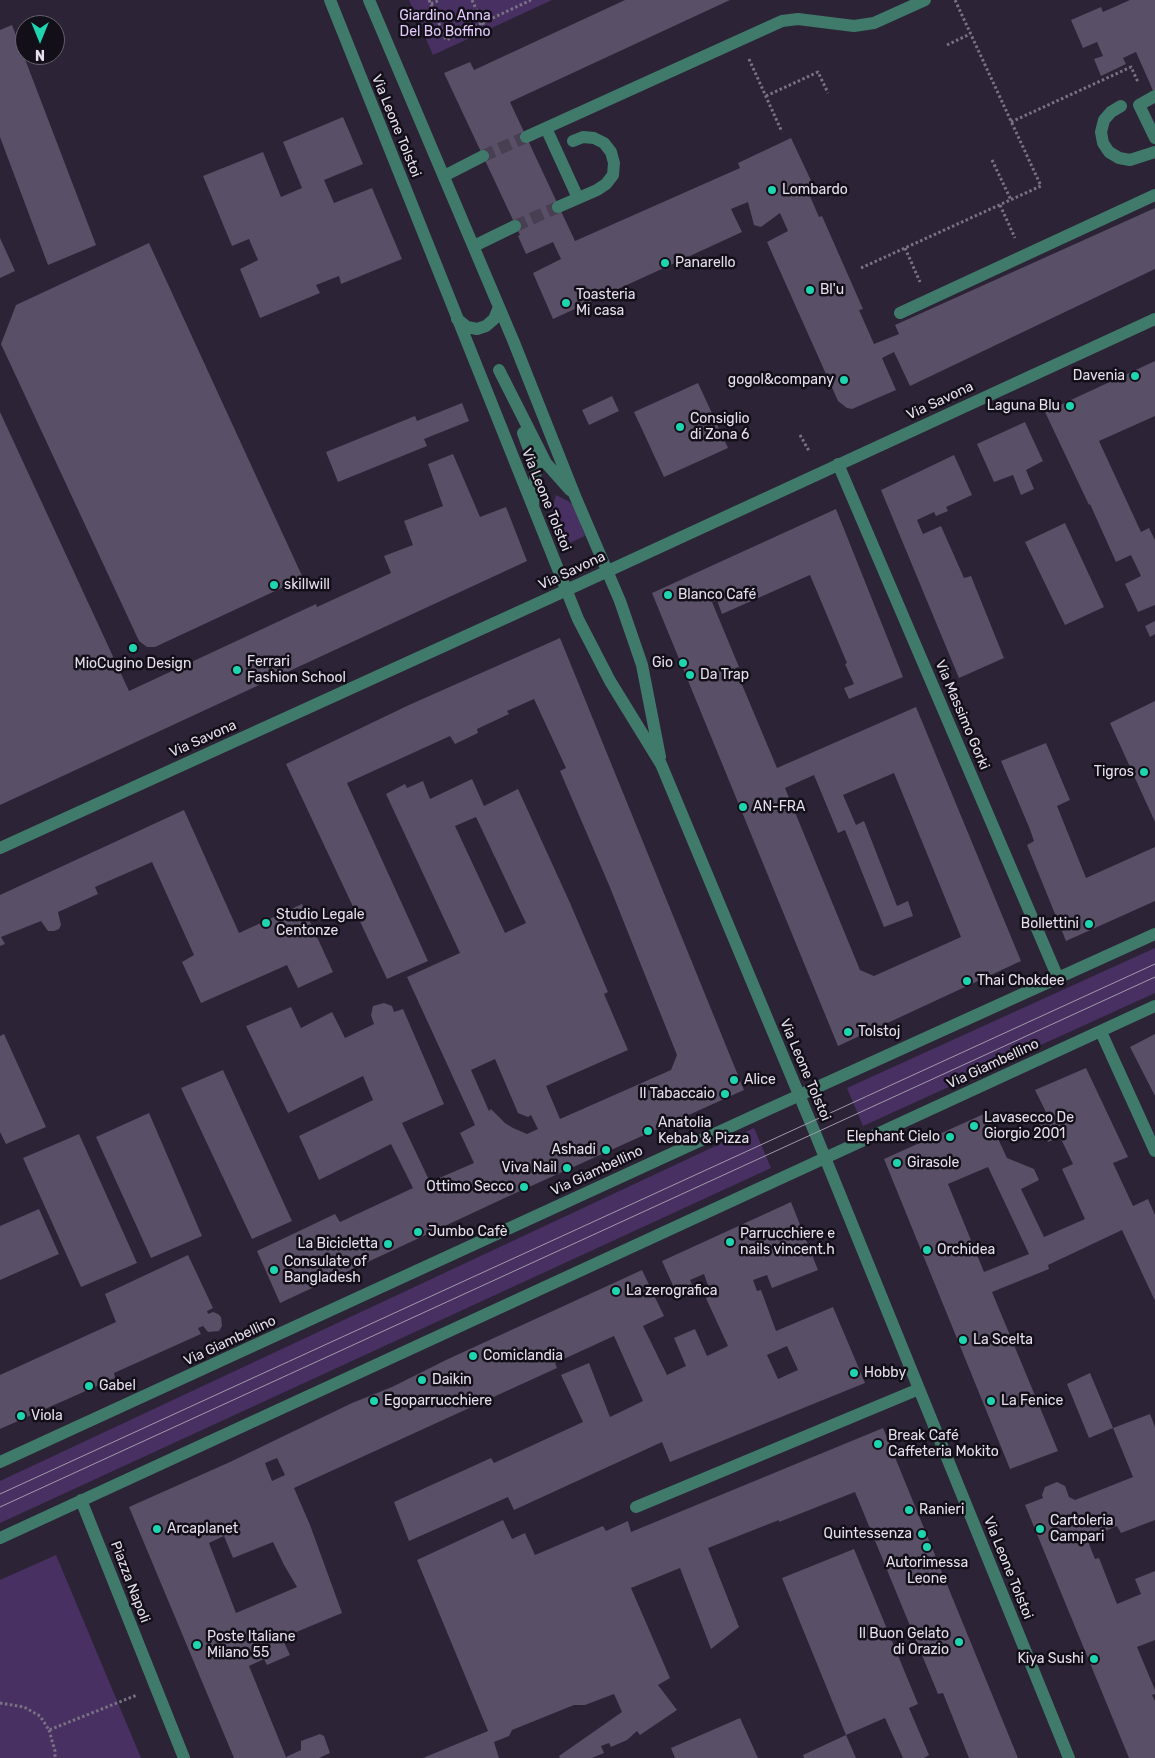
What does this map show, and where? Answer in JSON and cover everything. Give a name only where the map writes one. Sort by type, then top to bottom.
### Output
[{"type":"street","name":"Via Leone Tolstoi","points":[[330,0],[578,619],[610,681],[661,764],[825,1158],[1069,1758]]},
{"type":"street","name":"Via Leone Tolstoi","points":[[369,0],[474,246],[575,496],[620,601],[642,665],[661,764]]},
{"type":"street","points":[[526,138],[782,20],[798,19],[854,26],[874,23],[925,0]]},
{"type":"street","points":[[1151,99],[1140,105],[1155,138]]},
{"type":"street","points":[[1121,106],[1111,112],[1104,120],[1101,132],[1103,143],[1109,152],[1119,158],[1130,160],[1155,152]]},
{"type":"street","points":[[546,128],[578,198]]},
{"type":"street","points":[[558,207],[606,184],[613,175],[614,163],[611,152],[604,143],[594,138],[582,138],[573,141]]},
{"type":"street","points":[[444,176],[483,156]]},
{"type":"street","points":[[900,313],[1155,195]]},
{"type":"street","points":[[474,246],[515,226]]},
{"type":"street","points":[[457,319],[467,327],[478,329],[494,320],[499,307]]},
{"type":"street","name":"Via Savona","points":[[0,848],[1155,319]]},
{"type":"street","points":[[533,508],[536,469],[499,370],[546,463],[575,496]]},
{"type":"street","name":"Via Massimo Gorki","points":[[838,464],[1058,978]]},
{"type":"street","name":"Via Giambellino","points":[[0,1462],[54,1439],[1155,934]]},
{"type":"street","name":"Via Giambellino","points":[[81,1500],[1155,1006]]},
{"type":"street","points":[[1101,1032],[1155,1151]]},
{"type":"street","points":[[636,1508],[919,1389]]},
{"type":"street","points":[[0,1538],[81,1500]]},
{"type":"street","name":"Piazza Napoli","points":[[81,1500],[184,1758]]},
{"type":"path","points":[[440,0],[430,2],[446,40],[531,0]]},
{"type":"path","points":[[472,0],[483,24]]},
{"type":"path","points":[[518,0],[520,5]]},
{"type":"path","points":[[862,268],[1041,186],[955,0]]},
{"type":"path","points":[[947,45],[970,34]]},
{"type":"path","points":[[740,40],[782,132]]},
{"type":"path","points":[[1011,122],[1131,67],[1151,99]]},
{"type":"path","points":[[766,96],[818,72],[828,93]]},
{"type":"path","points":[[992,160],[1011,200]]},
{"type":"path","points":[[1000,205],[1023,256]]},
{"type":"path","points":[[905,248],[928,300]]},
{"type":"path","points":[[800,435],[809,451]]},
{"type":"path","points":[[49,1730],[156,1688]]},
{"type":"path","points":[[0,1703],[24,1707],[40,1716],[49,1730],[55,1758]]},
{"type":"green space","name":"Giardino Anna Del Bo Boffino","points":[[409,0],[552,0],[433,55]]},
{"type":"green space","points":[[556,495],[574,506],[585,536],[563,546],[551,514]]},
{"type":"green space","points":[[1155,948],[1155,993],[863,1126],[847,1088]]},
{"type":"green space","points":[[754,1128],[771,1168],[0,1523],[0,1481]]},
{"type":"green space","points":[[56,1555],[141,1758],[0,1758],[0,1580]]},
{"type":"building","points":[[625,0],[730,0],[510,102],[575,241],[740,168],[738,163],[791,138],[815,189],[809,194],[819,217],[822,216],[863,309],[859,310],[874,344],[899,334],[895,325],[1155,208],[1155,269],[910,386],[894,352],[882,358],[896,390],[852,409],[847,408],[838,401],[767,242],[788,231],[780,213],[761,227],[754,225],[748,202],[731,209],[742,232],[553,319],[533,273],[561,259],[553,242],[526,254],[518,236],[520,235],[444,73],[470,62],[474,70]]},
{"type":"building","points":[[1130,0],[1155,0],[1155,95],[1136,52],[1123,58],[1126,64],[1101,76],[1094,59],[1103,56],[1097,42],[1083,48],[1071,20],[1101,7],[1103,12]]},
{"type":"building","points":[[12,25],[15,33],[15,65],[27,65],[96,245],[48,265],[0,137],[0,30]]},
{"type":"building","points":[[343,117],[363,164],[324,180],[334,203],[372,188],[402,259],[341,284],[339,276],[316,285],[320,293],[260,318],[240,269],[258,260],[249,239],[232,246],[203,176],[263,152],[281,197],[302,188],[283,142]]},
{"type":"building","points":[[0,238],[15,271],[0,278]]},
{"type":"building","points":[[149,243],[303,578],[155,647],[147,647],[139,641],[1,344],[16,305]]},
{"type":"building","points":[[1155,361],[1155,416],[1099,441],[1141,532],[1149,528],[1155,540],[1155,605],[1138,612],[1125,584],[1141,576],[1131,555],[1116,562],[1045,412]]},
{"type":"building","name":"Consiglio di Zona 6","points":[[698,383],[728,448],[664,477],[634,412]]},
{"type":"building","points":[[612,396],[619,411],[589,425],[582,410]]},
{"type":"building","points":[[462,403],[469,421],[424,439],[427,446],[338,482],[326,452],[415,416],[417,421]]},
{"type":"building","points":[[0,412],[129,691],[316,604],[317,607],[391,573],[384,556],[413,545],[404,521],[443,506],[428,464],[453,454],[480,517],[506,507],[527,561],[0,805]]},
{"type":"building","points":[[1025,422],[1043,461],[1026,470],[1034,489],[1021,495],[1013,475],[994,482],[977,444]]},
{"type":"building","points":[[954,455],[972,495],[946,507],[948,511],[936,516],[934,512],[917,520],[923,534],[941,526],[964,578],[971,576],[1004,658],[959,678],[881,490]]},
{"type":"building","points":[[836,509],[903,677],[849,699],[844,688],[854,684],[810,575],[722,614],[717,600],[712,602],[739,667],[735,668],[777,768],[916,707],[1021,961],[838,1046],[652,593]],"holes":[[[894,773],[961,937],[874,976],[860,970],[785,788],[814,775],[838,833],[845,830],[884,927],[913,916],[908,901],[897,906],[864,821],[856,825],[843,795]]]},
{"type":"building","points":[[1065,523],[1104,607],[1065,625],[1025,542]]},
{"type":"building","points":[[1155,621],[1155,634],[1150,637],[1145,626]]},
{"type":"building","points":[[560,638],[744,1090],[509,1196],[280,1303],[257,1251],[335,1214],[340,1222],[413,1188],[391,1144],[319,1180],[299,1136],[373,1100],[363,1076],[288,1113],[246,1026],[291,1007],[301,1028],[332,1012],[345,1038],[374,1024],[371,1015],[373,1006],[384,1003],[392,1006],[394,1012],[403,1009],[444,1104],[402,1123],[430,1182],[474,1163],[460,1133],[475,1125],[407,977],[460,953],[386,794],[405,784],[407,788],[423,781],[430,799],[472,779],[484,806],[518,789],[608,992],[604,994],[628,1050],[546,1086],[560,1119],[671,1070],[677,1055],[609,885],[560,771],[566,768],[534,699],[507,711],[509,714],[477,729],[478,733],[455,744],[450,736],[347,783],[428,961],[387,979],[286,764],[409,705]],"holes":[[[476,817],[526,923],[505,933],[455,826]],[[495,1059],[518,1113],[528,1117],[531,1115],[538,1129],[527,1134],[505,1123],[491,1109],[489,1111],[471,1070]]]},
{"type":"building","name":"Tigros","points":[[1155,701],[1155,822],[1110,723]]},
{"type":"building","points":[[1046,743],[1070,800],[1057,806],[1086,878],[1155,847],[1155,901],[1066,941],[1027,845],[1034,841],[1001,761]]},
{"type":"building","points":[[184,810],[239,933],[302,904],[333,972],[298,988],[287,965],[201,1003],[182,962],[194,955],[152,862],[95,887],[98,894],[58,912],[61,925],[59,929],[48,931],[41,921],[1,937],[5,944],[0,946],[0,895]]},
{"type":"building","points":[[4,1034],[46,1127],[6,1144],[0,1132],[0,1036]]},
{"type":"building","points":[[1155,1034],[1155,1096],[1130,1047]]},
{"type":"building","points":[[1086,1068],[1128,1157],[1113,1163],[1133,1206],[1148,1199],[1155,1215],[1155,1301],[1122,1230],[1048,1265],[1049,1269],[992,1292],[1058,1451],[1010,1469],[884,1159],[986,1113],[1007,1158],[1034,1169],[1039,1180],[1021,1189],[1044,1237],[1085,1219],[1062,1169],[1073,1164],[1060,1137],[1048,1142],[1037,1119],[1047,1114],[1035,1090]],"holes":[[[988,1167],[1029,1254],[984,1272],[948,1184]]]},
{"type":"building","points":[[223,1070],[292,1221],[252,1239],[181,1088]]},
{"type":"building","points":[[149,1113],[202,1236],[151,1258],[96,1137]]},
{"type":"building","points":[[79,1134],[137,1263],[81,1287],[23,1158]]},
{"type":"building","points":[[791,1202],[818,1270],[772,1288],[767,1275],[753,1280],[757,1291],[761,1290],[776,1331],[833,1307],[865,1383],[670,1462],[662,1442],[514,1510],[508,1497],[409,1541],[394,1502],[491,1458],[494,1463],[583,1422],[561,1375],[589,1363],[610,1417],[643,1401],[614,1336],[555,1363],[557,1368],[294,1488],[310,1525],[342,1613],[282,1638],[290,1655],[267,1665],[264,1659],[249,1666],[286,1757],[301,1750],[301,1741],[320,1734],[324,1736],[330,1753],[319,1758],[234,1758],[129,1507],[230,1462],[352,1403],[392,1387],[446,1360],[642,1270],[664,1316],[643,1326],[667,1375],[686,1366],[674,1338],[695,1329],[707,1356],[728,1346],[704,1294],[710,1291],[704,1274],[690,1280],[695,1292],[679,1299],[662,1261]],"holes":[[[787,1346],[798,1370],[778,1379],[767,1355]],[[277,1458],[285,1475],[272,1481],[265,1463]],[[224,1536],[233,1558],[273,1542],[297,1587],[236,1613],[209,1543]]]},
{"type":"building","points":[[39,1209],[59,1254],[0,1280],[0,1226]]},
{"type":"building","points":[[188,1255],[213,1308],[207,1311],[208,1314],[213,1312],[221,1317],[222,1326],[219,1331],[208,1332],[203,1326],[198,1328],[201,1334],[114,1373],[115,1378],[0,1429],[0,1375],[116,1322],[105,1294]]},
{"type":"building","points":[[1090,1373],[1113,1428],[1089,1438],[1067,1384]]},
{"type":"building","points":[[1150,1414],[1155,1427],[1155,1520],[1121,1533],[1117,1526],[1091,1537],[1089,1544],[1095,1559],[1099,1558],[1117,1604],[1141,1594],[1135,1579],[1155,1571],[1155,1640],[1137,1647],[1155,1690],[1155,1694],[1152,1695],[1155,1701],[1155,1758],[1129,1758],[1025,1505],[1043,1498],[1042,1495],[1045,1487],[1057,1482],[1065,1486],[1069,1497],[1075,1500],[1133,1477],[1113,1428]]},
{"type":"building","points":[[883,1428],[1018,1758],[969,1758],[943,1693],[938,1694],[855,1492],[708,1548],[739,1627],[711,1649],[680,1568],[631,1588],[670,1678],[658,1685],[677,1710],[640,1735],[637,1731],[627,1740],[611,1747],[609,1743],[601,1746],[604,1753],[592,1758],[560,1758],[559,1756],[622,1712],[614,1694],[585,1705],[574,1705],[512,1730],[509,1736],[494,1742],[499,1758],[423,1758],[488,1731],[417,1560],[503,1520],[512,1539],[525,1533],[535,1555],[603,1526],[606,1531],[628,1521],[631,1532]]},
{"type":"building","points":[[854,1549],[918,1704],[909,1708],[929,1755],[924,1758],[903,1758],[885,1718],[846,1735],[782,1578]]},
{"type":"building","points":[[740,1718],[758,1758],[675,1758],[671,1748]]},
{"type":"building","points":[[846,1735],[856,1758],[804,1758],[803,1755]]},
{"type":"tunnel","points":[[483,156],[526,137]]},
{"type":"tunnel","points":[[515,226],[558,207]]},
{"type":"tram line","points":[[0,1494],[1155,964]]},
{"type":"tram line","points":[[0,1507],[1155,977]]},
{"type":"place","name":"Lombardo","points":[[772,190]]},
{"type":"place","name":"Panarello","points":[[665,263]]},
{"type":"place","name":"Bl'u","points":[[810,290]]},
{"type":"place","name":"Toasteria Mi casa","points":[[566,303]]},
{"type":"place","name":"Davenia","points":[[1135,376]]},
{"type":"place","name":"gogol&company","points":[[844,380]]},
{"type":"place","name":"Laguna Blu","points":[[1070,406]]},
{"type":"place","name":"Consiglio di Zona 6","points":[[680,427]]},
{"type":"place","name":"skillwill","points":[[274,585]]},
{"type":"place","name":"Blanco Café","points":[[668,595]]},
{"type":"place","name":"MioCugino Design","points":[[133,648]]},
{"type":"place","name":"Gio","points":[[683,663]]},
{"type":"place","name":"Ferrari Fashion School","points":[[237,670]]},
{"type":"place","name":"Da Trap","points":[[690,675]]},
{"type":"place","name":"Tigros","points":[[1144,772]]},
{"type":"place","name":"AN-FRA","points":[[743,807]]},
{"type":"place","name":"Studio Legale Centonze","points":[[266,923]]},
{"type":"place","name":"Bollettini","points":[[1089,924]]},
{"type":"place","name":"Thai Chokdee","points":[[967,981]]},
{"type":"place","name":"Tolstoj","points":[[848,1032]]},
{"type":"place","name":"Alice","points":[[734,1080]]},
{"type":"place","name":"Il Tabaccaio","points":[[725,1094]]},
{"type":"place","name":"Lavasecco De Giorgio 2001","points":[[974,1126]]},
{"type":"place","name":"Anatolia Kebab & Pizza","points":[[648,1131]]},
{"type":"place","name":"Elephant Cielo","points":[[950,1137]]},
{"type":"place","name":"Ashadi","points":[[606,1150]]},
{"type":"place","name":"Girasole","points":[[897,1163]]},
{"type":"place","name":"Viva Nail","points":[[567,1168]]},
{"type":"place","name":"Ottimo Secco","points":[[524,1187]]},
{"type":"place","name":"Jumbo Cafè","points":[[418,1232]]},
{"type":"place","name":"Parrucchiere e nails vincent.h","points":[[730,1242]]},
{"type":"place","name":"La Bicicletta","points":[[388,1244]]},
{"type":"place","name":"Orchidea","points":[[927,1250]]},
{"type":"place","name":"Consulate of Bangladesh","points":[[274,1270]]},
{"type":"place","name":"La zerografica","points":[[616,1291]]},
{"type":"place","name":"La Scelta","points":[[963,1340]]},
{"type":"place","name":"Comiclandia","points":[[473,1356]]},
{"type":"place","name":"Hobby","points":[[854,1373]]},
{"type":"place","name":"Daikin","points":[[422,1380]]},
{"type":"place","name":"Gabel","points":[[89,1386]]},
{"type":"place","name":"Egoparrucchiere","points":[[374,1401]]},
{"type":"place","name":"La Fenice","points":[[991,1401]]},
{"type":"place","name":"Viola","points":[[21,1416]]},
{"type":"place","name":"Break Café Caffeteria Mokito","points":[[878,1444]]},
{"type":"place","name":"Ranieri","points":[[909,1510]]},
{"type":"place","name":"Arcaplanet","points":[[157,1529]]},
{"type":"place","name":"Cartoleria Campari","points":[[1040,1529]]},
{"type":"place","name":"Quintessenza","points":[[922,1534]]},
{"type":"place","name":"Autorimessa Leone","points":[[927,1547]]},
{"type":"place","name":"Il Buon Gelato di Orazio","points":[[959,1642]]},
{"type":"place","name":"Poste Italiane Milano 55","points":[[197,1645]]},
{"type":"place","name":"Kiya Sushi","points":[[1094,1659]]}]
